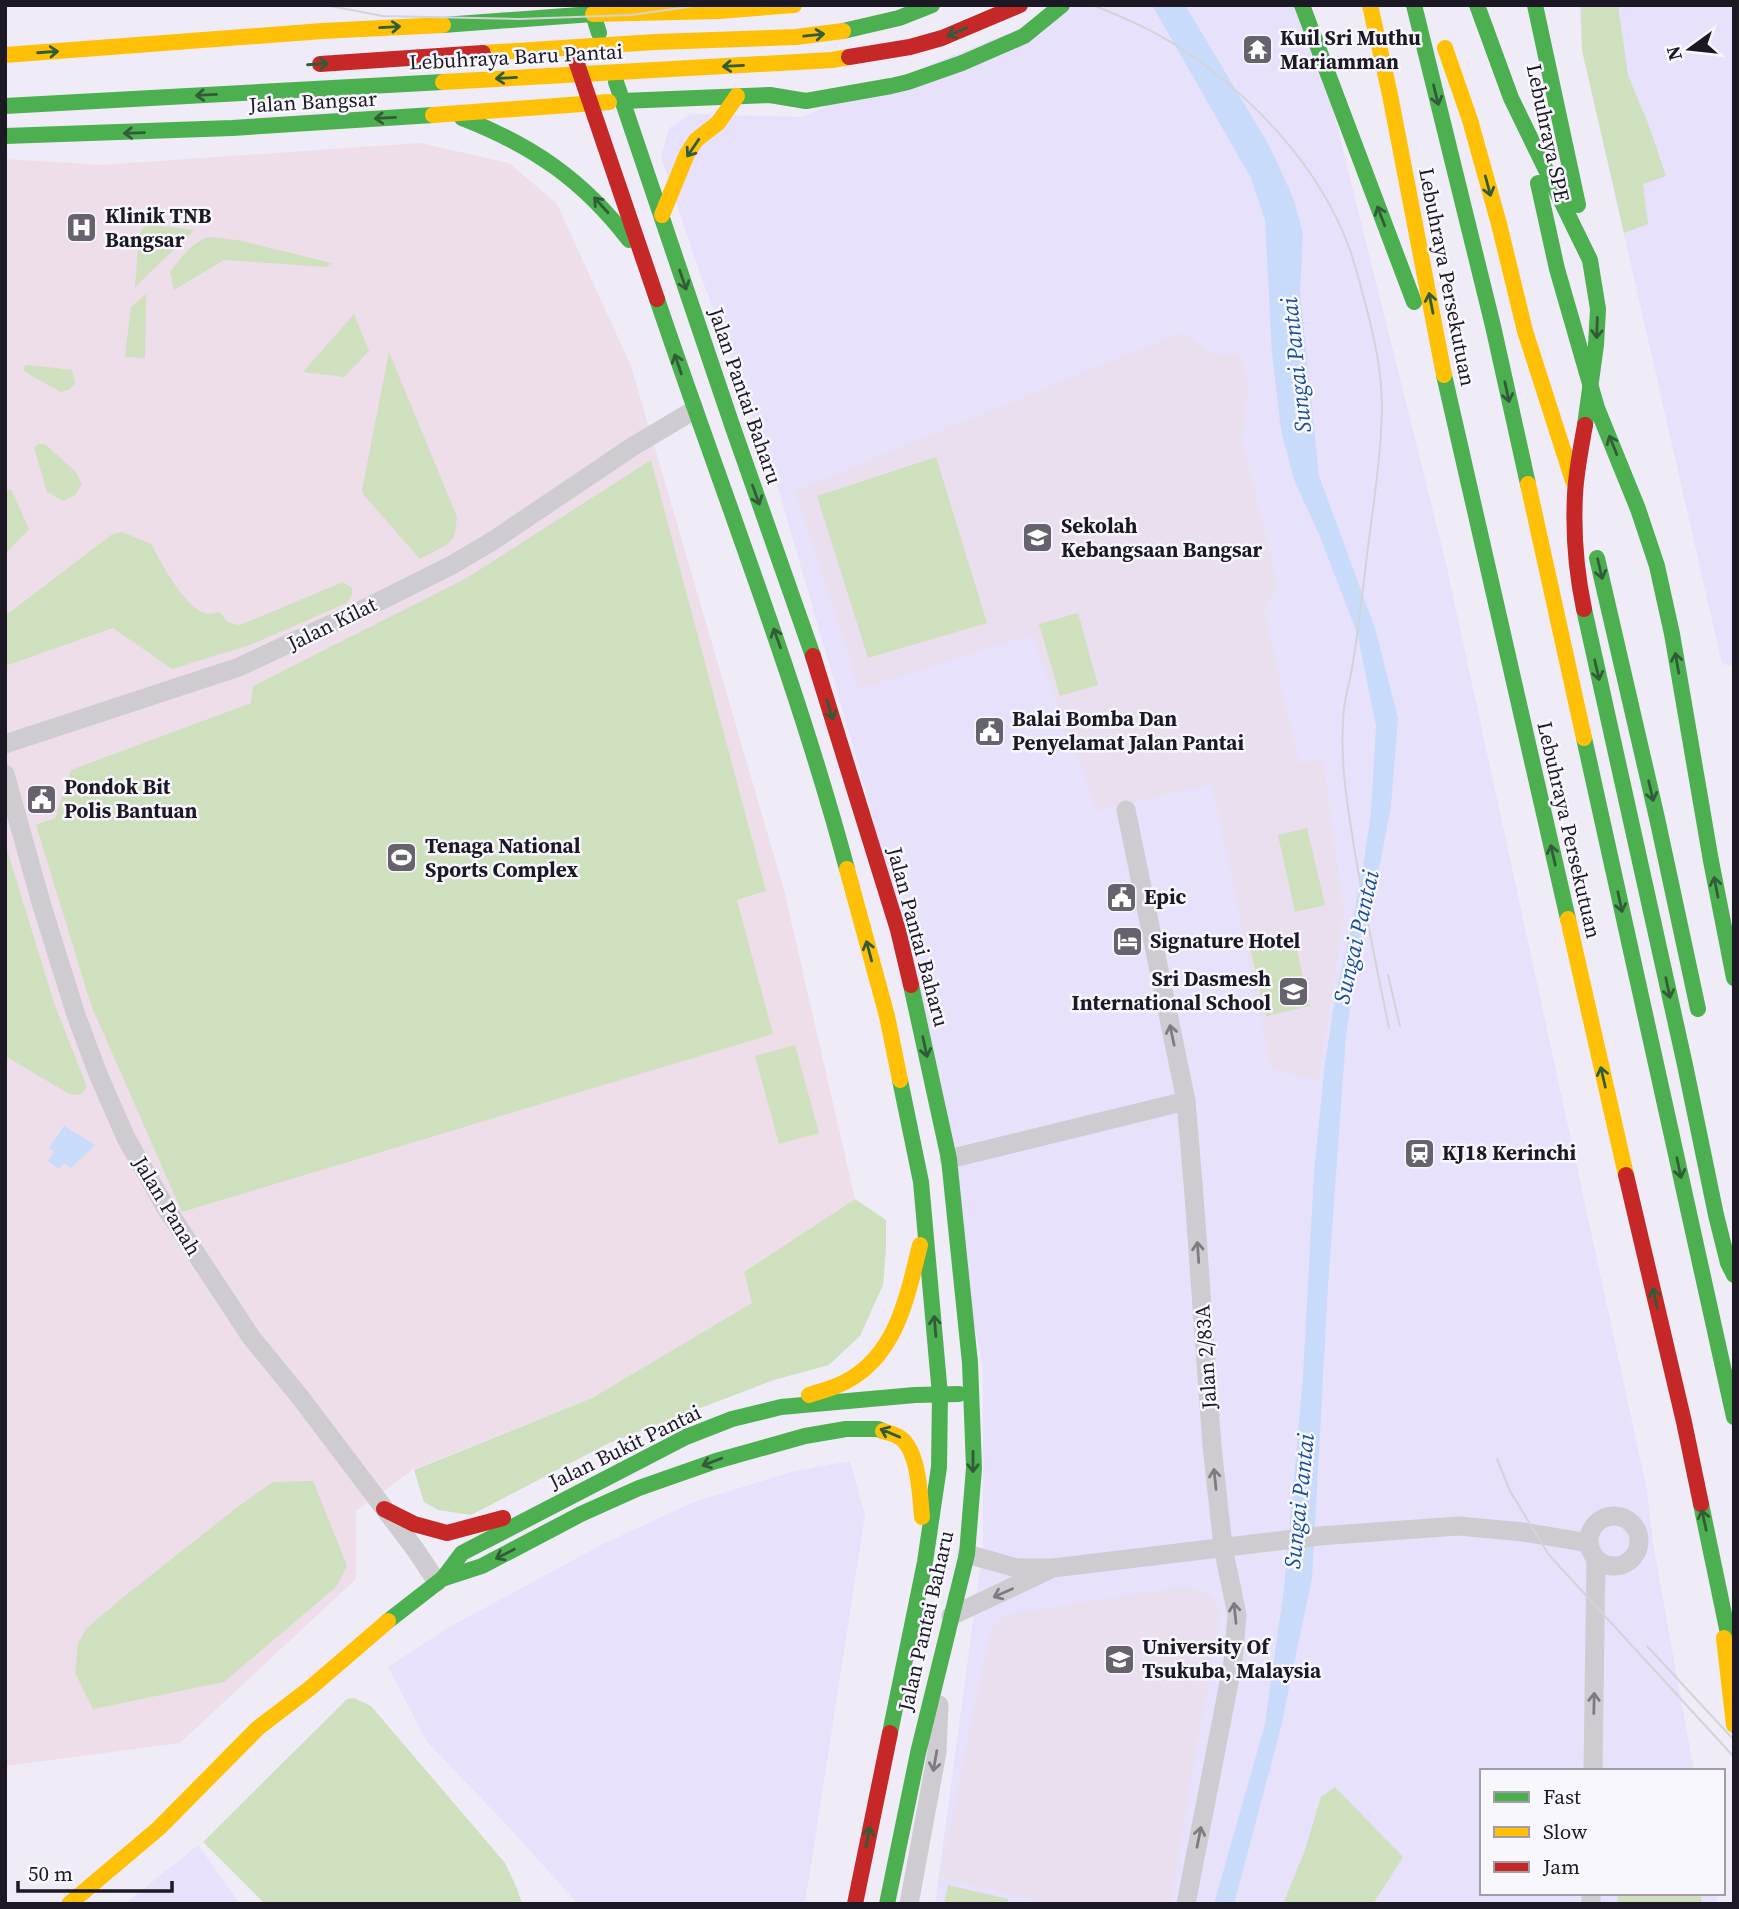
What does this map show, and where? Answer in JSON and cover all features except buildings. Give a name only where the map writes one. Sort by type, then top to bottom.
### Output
[{"type":"main road","points":[[5,55],[322,31],[490,23],[559,11],[719,11],[794,5]]},
{"type":"main road","name":"Lebuhraya Baru Pantai","points":[[308,65],[658,42],[789,38],[837,33],[885,23],[932,5]]},
{"type":"main road","name":"Lebuhraya Baru Pantai","points":[[5,106],[832,61],[910,47],[942,38],[1020,5]]},
{"type":"main road","points":[[719,11],[683,26],[675,39],[672,56],[679,74],[690,88],[737,96],[770,95],[806,101],[908,82],[962,63],[1024,36],[1062,5]]},
{"type":"main road","points":[[1302,5],[1448,394]]},
{"type":"main road","name":"Lebuhraya Persekutuan","points":[[1370,5],[1448,394],[1684,1422],[1734,1662]]},
{"type":"main road","name":"Lebuhraya Persekutuan","points":[[1414,5],[1493,326],[1733,1416]]},
{"type":"main road","points":[[1477,5],[1511,98],[1590,260],[1598,309],[1597,345],[1575,493],[1578,582],[1685,1065],[1729,1282]]},
{"type":"main road","name":"Lebuhraya SPE","points":[[1535,5],[1590,260]]},
{"type":"main road","name":"Jalan Pantai Baharu","points":[[592,10],[807,637],[863,814],[898,930],[948,1159],[968,1339],[974,1468],[967,1553],[918,1753],[887,1904]]},
{"type":"main road","name":"Jalan Pantai Baharu","points":[[559,11],[694,410],[781,650],[835,823],[887,1016],[921,1182],[940,1395],[939,1467],[925,1562],[855,1904]]},
{"type":"main road","points":[[490,23],[523,35],[534,50],[537,64],[536,82],[528,94],[500,111]]},
{"type":"main road","points":[[1439,31],[1470,120],[1525,331],[1595,550],[1700,1018]]},
{"type":"main road","name":"Lebuhraya SPE","points":[[1505,32],[1557,269],[1597,408],[1639,509],[1657,566],[1672,634],[1734,978]]},
{"type":"main road","points":[[1460,44],[1470,120]]},
{"type":"main road","points":[[662,215],[677,175],[696,140],[718,123],[737,96]]},
{"type":"main road","name":"Jalan Bangsar","points":[[5,136],[140,133],[454,115],[622,101],[737,96]]},
{"type":"main road","points":[[454,115],[492,128],[516,140],[562,169],[620,226],[643,259]]},
{"type":"main road","points":[[781,1407],[846,1381],[867,1368],[882,1354],[902,1315],[925,1226]]},
{"type":"main road","points":[[1731,1328],[1733,1416]]},
{"type":"main road","name":"Jalan Bukit Pantai","points":[[69,1904],[159,1828],[258,1728],[441,1580],[461,1553],[686,1437],[732,1419],[781,1407],[971,1394]]},
{"type":"main road","name":"Jalan Bukit Pantai","points":[[441,1580],[478,1567],[614,1499],[730,1455],[831,1431],[878,1428],[899,1435],[910,1448],[920,1486],[925,1562]]},
{"type":"main road","points":[[384,1509],[414,1524],[447,1533],[569,1497]]},
{"type":"main road","points":[[1718,1587],[1734,1725]]},
{"type":"street","name":"Jalan Kilat","points":[[5,744],[192,684],[282,648],[450,566],[541,510],[632,447],[694,410]]},
{"type":"street","name":"Jalan Panah","points":[[7,781],[76,1015],[126,1138],[166,1208],[251,1337],[441,1580]]},
{"type":"street","name":"Jalan 2/83A","points":[[1126,810],[1186,1101],[1212,1446],[1223,1547],[1237,1615],[1233,1662],[1186,1904]]},
{"type":"street","points":[[948,1159],[1186,1101]]},
{"type":"street","points":[[967,1553],[1017,1568],[1053,1568],[1318,1536],[1459,1526],[1523,1532],[1592,1551],[1593,1769]]},
{"type":"street","points":[[951,1616],[1053,1568]]},
{"type":"street","points":[[909,1904],[937,1752],[939,1669]]},
{"type":"shaded area","points":[[1078,5],[1307,5],[1445,559],[1647,1490],[1653,1543],[1694,1769],[1480,1769],[1480,1895],[1716,1895],[1718,1904],[935,1904],[983,1546],[983,1367],[870,805],[778,488],[661,157],[669,128],[691,114],[801,117]]},
{"type":"shaded area","points":[[1579,5],[1734,5],[1734,666],[1722,664],[1582,50]]},
{"type":"shaded area","points":[[420,143],[509,163],[557,204],[631,366],[784,890],[855,1199],[744,1272],[753,1303],[592,1398],[414,1469],[356,1511],[356,1579],[180,1743],[5,1766],[5,159],[102,165]]},
{"type":"shaded area","name":"Sekolah Kebangsaan Bangsar","points":[[1183,332],[1217,357],[1240,354],[1249,385],[1242,441],[1278,584],[1264,609],[1299,763],[1323,759],[1344,914],[1319,1081],[1271,1069],[1212,784],[1097,811],[1031,635],[859,689],[794,491]]},
{"type":"shaded area","points":[[850,1461],[865,1515],[805,1904],[578,1904],[427,1742],[388,1667],[446,1629],[603,1544],[694,1502],[791,1472]]},
{"type":"shaded area","points":[[1172,1588],[1196,1589],[1212,1597],[1221,1610],[1170,1904],[1050,1904],[939,1877],[990,1631],[997,1622],[1005,1615]]},
{"type":"shaded area","points":[[198,1845],[240,1904],[125,1904]]},
{"type":"green space","points":[[1581,5],[1618,5],[1628,75],[1666,176],[1643,184],[1648,224],[1624,233],[1582,50]]},
{"type":"green space","points":[[152,225],[194,230],[135,287],[139,236],[143,227]]},
{"type":"green space","points":[[208,237],[237,240],[332,263],[326,267],[224,260],[174,290],[170,272],[191,247]]},
{"type":"green space","points":[[146,294],[145,358],[125,357],[131,307]]},
{"type":"green space","points":[[354,314],[369,351],[344,377],[303,372]]},
{"type":"green space","points":[[389,352],[457,517],[455,535],[448,544],[420,559],[362,490]]},
{"type":"green space","points":[[28,365],[72,370],[75,383],[69,390],[61,392],[25,372],[23,367]]},
{"type":"green space","points":[[38,444],[45,444],[76,472],[82,484],[75,495],[63,501],[47,492],[34,448]]},
{"type":"green space","points":[[936,457],[987,623],[868,658],[817,496]]},
{"type":"green space","name":"Tenaga National Sports Complex","points":[[651,460],[766,891],[737,900],[773,1034],[182,1212],[91,1005],[36,825],[55,818],[71,770],[251,703],[253,686],[465,579]]},
{"type":"green space","points":[[11,489],[29,529],[5,554],[5,491]]},
{"type":"green space","points":[[122,532],[151,544],[182,595],[199,611],[208,614],[219,612],[229,623],[240,625],[343,582],[352,588],[352,595],[347,603],[250,645],[172,669],[113,628],[5,666],[5,616],[111,535]]},
{"type":"green space","points":[[1078,613],[1098,685],[1060,696],[1039,624]]},
{"type":"green space","points":[[1307,828],[1325,905],[1295,912],[1278,835]]},
{"type":"green space","points":[[5,843],[54,1003],[87,1087],[81,1094],[71,1095],[5,1056]]},
{"type":"green space","points":[[1294,938],[1310,1006],[1266,1016],[1250,948]]},
{"type":"green space","points":[[795,1045],[819,1133],[779,1144],[755,1056]]},
{"type":"green space","points":[[855,1199],[886,1220],[883,1285],[860,1336],[829,1365],[774,1380],[609,1443],[471,1515],[438,1510],[424,1502],[414,1470],[592,1398],[752,1303],[744,1272]]},
{"type":"green space","points":[[313,1481],[347,1566],[336,1587],[224,1682],[93,1709],[75,1673],[78,1643],[87,1628],[236,1508],[273,1482]]},
{"type":"green space","points":[[354,1698],[371,1706],[505,1863],[522,1904],[265,1904],[203,1842],[347,1699]]},
{"type":"green space","points":[[1335,1787],[1403,1857],[1373,1904],[1283,1904],[1305,1850],[1321,1797]]},
{"type":"green space","points":[[948,1885],[1008,1899],[1007,1904],[944,1904]]},
{"type":"green space","points":[[1618,1895],[1700,1895],[1702,1904],[1617,1904]]},
{"type":"water","name":"Sungai Pantai","points":[[1152,5],[1185,5],[1270,147],[1294,200],[1303,234],[1300,292],[1319,476],[1375,628],[1398,718],[1391,806],[1355,974],[1346,1035],[1328,1286],[1312,1578],[1280,1731],[1234,1904],[1214,1904],[1265,1724],[1284,1588],[1303,1377],[1314,1172],[1325,1063],[1336,992],[1365,854],[1371,812],[1376,726],[1358,636],[1319,534],[1294,480],[1281,430],[1272,353],[1265,220],[1251,178]]},
{"type":"water","points":[[64,1126],[95,1145],[71,1168],[64,1163],[59,1169],[48,1161],[54,1152],[49,1148]]},
{"type":"tram line","points":[[325,5],[383,16],[519,19],[631,15],[702,5]]},
{"type":"tram line","points":[[1093,5],[1147,29],[1177,46],[1231,86],[1256,109],[1280,134],[1321,189],[1350,250],[1377,357],[1382,409],[1377,478],[1359,623],[1344,708],[1343,762],[1355,852],[1389,1028]]},
{"type":"tram line","points":[[1388,975],[1400,1026]]},
{"type":"tram line","points":[[1497,1459],[1510,1491],[1549,1555],[1734,1757]]},
{"type":"tram line","points":[[1647,1646],[1734,1740]]},
{"type":"traffic: fast","points":[[843,31],[899,18],[932,5]]},
{"type":"traffic: fast","points":[[622,101],[770,95],[806,101],[891,86],[962,63],[1024,36],[1062,5]]},
{"type":"traffic: fast","points":[[1302,5],[1414,302]]},
{"type":"traffic: fast","points":[[1414,5],[1493,326],[1528,484]]},
{"type":"traffic: fast","points":[[1477,5],[1511,98],[1590,260],[1598,309],[1585,425]]},
{"type":"traffic: fast","points":[[1535,5],[1578,205]]},
{"type":"traffic: fast","points":[[443,25],[593,14],[599,33]]},
{"type":"traffic: fast","points":[[5,106],[443,82]]},
{"type":"traffic: fast","points":[[616,82],[813,656]]},
{"type":"traffic: fast","points":[[5,136],[232,128],[433,115]]},
{"type":"traffic: fast","points":[[462,118],[511,140],[554,167],[593,199],[629,240]]},
{"type":"traffic: fast","points":[[1538,183],[1557,269],[1597,408],[1638,509],[1657,566],[1672,634],[1734,978]]},
{"type":"traffic: fast","points":[[657,299],[781,653],[847,869]]},
{"type":"traffic: fast","points":[[1444,375],[1568,919]]},
{"type":"traffic: fast","points":[[1597,558],[1698,1009]]},
{"type":"traffic: fast","points":[[1584,609],[1716,1215],[1728,1263],[1734,1275]]},
{"type":"traffic: fast","points":[[1584,738],[1734,1417]]},
{"type":"traffic: fast","points":[[887,1904],[918,1753],[967,1554],[974,1468],[970,1363],[949,1159],[911,985]]},
{"type":"traffic: fast","points":[[890,1733],[925,1562],[939,1467],[940,1395],[921,1182],[900,1080]]},
{"type":"traffic: fast","points":[[444,1577],[462,1553],[686,1437],[732,1419],[781,1407],[915,1395],[959,1394]]},
{"type":"traffic: fast","points":[[388,1621],[442,1579],[482,1566],[581,1514],[639,1488],[716,1461],[805,1436],[846,1429],[883,1431]]},
{"type":"traffic: fast","points":[[1701,1504],[1734,1662]]},
{"type":"traffic: slow","points":[[593,14],[719,11],[794,5]]},
{"type":"traffic: slow","points":[[1370,5],[1444,375]]},
{"type":"traffic: slow","points":[[5,55],[322,31],[443,25]]},
{"type":"traffic: slow","points":[[483,53],[655,42],[796,37],[843,31]]},
{"type":"traffic: slow","points":[[1445,48],[1470,120],[1525,331],[1573,481]]},
{"type":"traffic: slow","points":[[443,82],[849,57]]},
{"type":"traffic: slow","points":[[662,215],[687,154],[696,140],[718,123],[737,96]]},
{"type":"traffic: slow","points":[[433,115],[609,102]]},
{"type":"traffic: slow","points":[[1528,484],[1584,738]]},
{"type":"traffic: slow","points":[[847,869],[887,1016],[900,1080]]},
{"type":"traffic: slow","points":[[1568,919],[1626,1175]]},
{"type":"traffic: slow","points":[[809,1395],[845,1382],[877,1357],[897,1323],[920,1245]]},
{"type":"traffic: slow","points":[[883,1431],[899,1437],[911,1452],[915,1462],[922,1517]]},
{"type":"traffic: slow","points":[[69,1904],[159,1828],[258,1728],[309,1689],[388,1621]]},
{"type":"traffic: slow","points":[[1724,1638],[1734,1725]]},
{"type":"traffic: jam","points":[[849,57],[910,47],[942,38],[1020,5]]},
{"type":"traffic: jam","points":[[320,64],[483,53]]},
{"type":"traffic: jam","points":[[574,55],[657,299]]},
{"type":"traffic: jam","points":[[1584,609],[1576,552],[1574,510],[1576,478],[1585,425]]},
{"type":"traffic: jam","points":[[813,656],[898,930],[911,985]]},
{"type":"traffic: jam","points":[[1626,1175],[1701,1504]]},
{"type":"traffic: jam","points":[[384,1509],[414,1524],[447,1533],[503,1518]]},
{"type":"traffic: jam","points":[[855,1904],[890,1733]]},
{"type":"place","name":"Kuil Sri Muthu Mariamman","points":[[1257,50]]},
{"type":"place","name":"Klinik TNB Bangsar","points":[[82,228]]},
{"type":"place","name":"Sekolah Kebangsaan Bangsar","points":[[1038,538]]},
{"type":"place","name":"Balai Bomba Dan Penyelamat Jalan Pantai","points":[[989,731]]},
{"type":"place","name":"Pondok Bit Polis Bantuan","points":[[41,799]]},
{"type":"place","name":"Tenaga National Sports Complex","points":[[402,858]]},
{"type":"place","name":"Epic","points":[[1121,897]]},
{"type":"place","name":"Signature Hotel","points":[[1127,941]]},
{"type":"place","name":"Sri Dasmesh International School","points":[[1294,991]]},
{"type":"place","name":"KJ18 Kerinchi","points":[[1419,1153]]},
{"type":"place","name":"University Of Tsukuba, Malaysia","points":[[1119,1659]]}]
